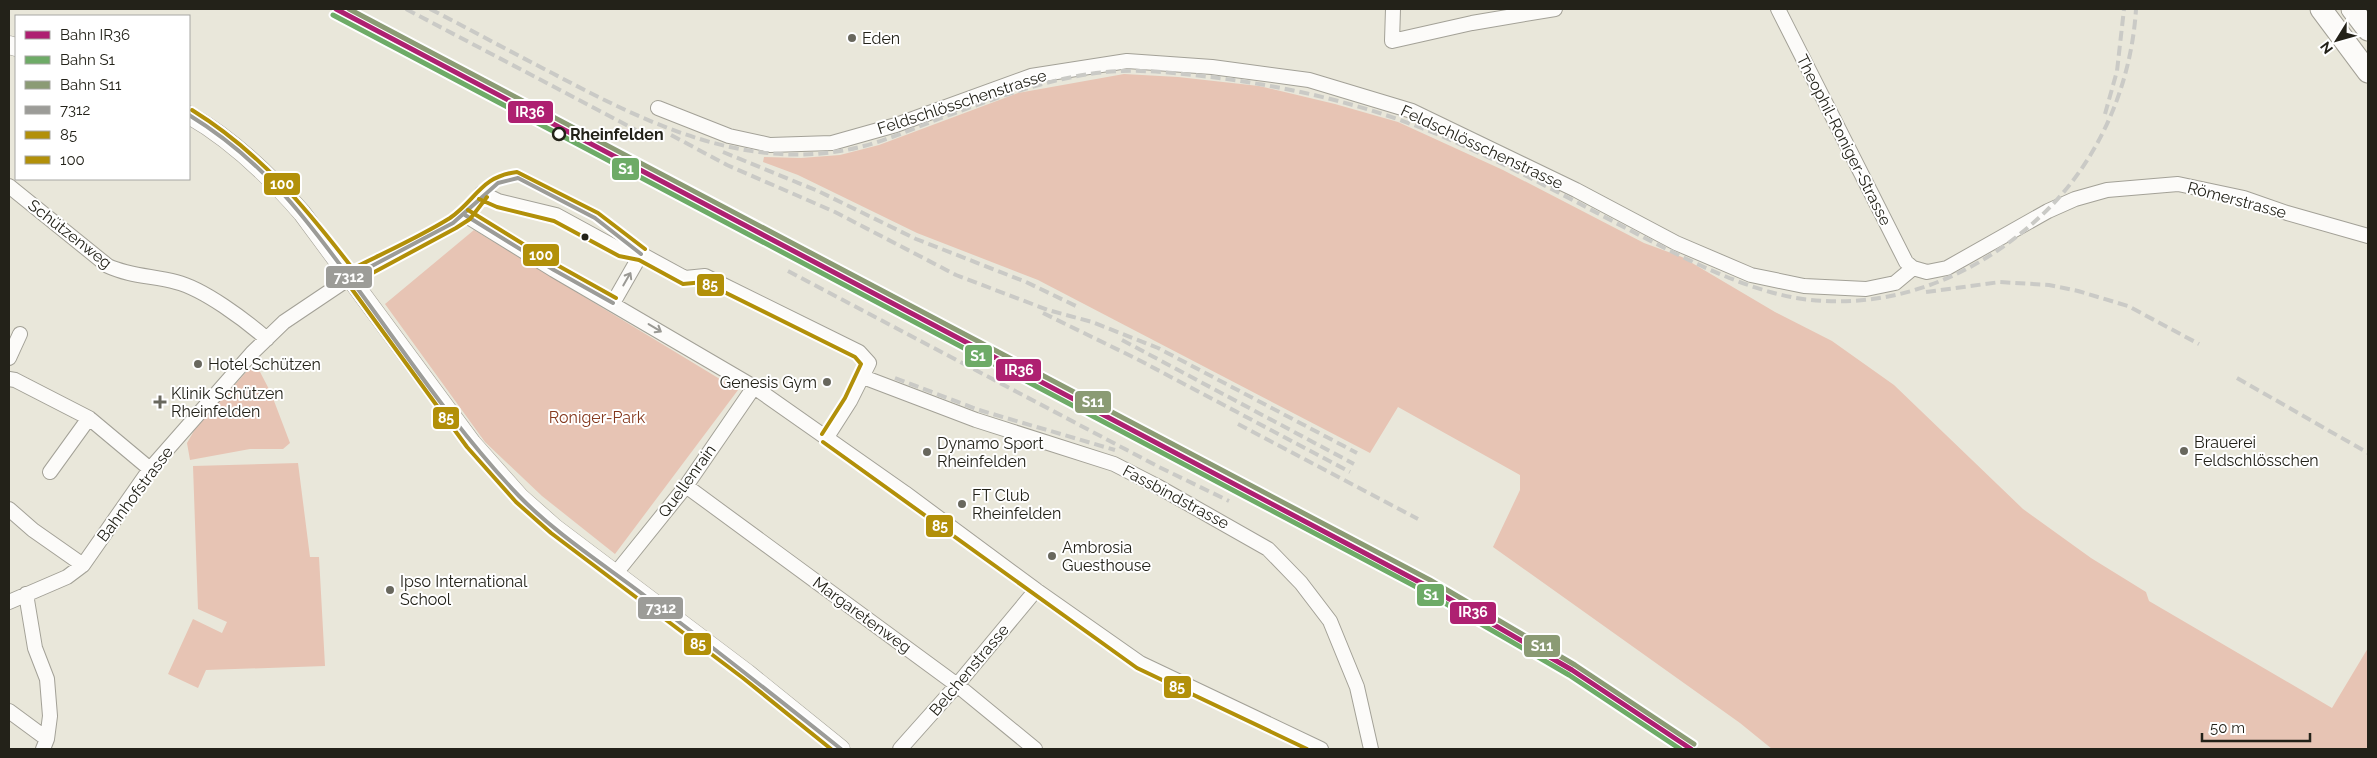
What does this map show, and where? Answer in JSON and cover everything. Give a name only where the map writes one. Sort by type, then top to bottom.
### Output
[{"type":"highway","points":[[2320,9],[2368,72]]},
{"type":"highway","points":[[2352,9],[2368,30]]},
{"type":"main road","points":[[190,116],[227,140],[282,191],[350,276],[472,443],[514,490],[555,528],[747,673],[841,749]]},
{"type":"street","points":[[1393,9],[1392,41],[1472,23],[1555,9]]},
{"type":"street","name":"Theophil-Roniger-Strasse","points":[[1778,9],[1906,262],[1913,268]]},
{"type":"street","name":"Feldschlösschenstrasse","points":[[658,108],[729,136],[770,145],[832,143],[896,125],[1032,76],[1127,61],[1212,67],[1309,80],[1412,111],[1576,190],[1676,243],[1751,275],[1804,286],[1866,290],[1895,283],[1913,268]]},
{"type":"street","name":"Römerstrasse","points":[[1913,268],[1927,272],[1947,268],[2048,211],[2092,193],[2178,184],[2244,198],[2287,214],[2368,236]]},
{"type":"street","name":"Schützenweg","points":[[9,186],[108,266],[122,272],[185,284],[249,322],[268,338]]},
{"type":"street","name":"Bahnhofstrasse","points":[[9,602],[67,577],[83,565],[150,469],[268,338],[298,311],[350,276],[430,236],[465,215],[482,193],[498,201],[556,216],[622,251],[641,254],[685,278],[705,276],[859,352],[869,363],[863,377]]},
{"type":"street","points":[[465,215],[554,270],[754,386],[1140,663],[1321,749]]},
{"type":"street","points":[[613,303],[641,254]]},
{"type":"street","points":[[9,358],[20,334]]},
{"type":"street","points":[[827,437],[863,377]]},
{"type":"street","name":"Fassbindstrasse","points":[[863,377],[976,420],[1114,464],[1158,486],[1268,549],[1301,583],[1330,621],[1357,687],[1371,749]]},
{"type":"street","points":[[11,383],[89,418],[150,469]]},
{"type":"street","name":"Quellenrain","points":[[616,573],[686,486],[754,386]]},
{"type":"street","points":[[50,472],[89,418]]},
{"type":"street","name":"Margaretenweg","points":[[686,486],[957,685],[1035,749]]},
{"type":"street","points":[[9,508],[34,530],[83,565]]},
{"type":"street","name":"Belchenstrasse","points":[[900,749],[957,685],[1036,590]]},
{"type":"street","points":[[26,594],[35,648],[47,678],[50,716],[45,744]]},
{"type":"street","points":[[9,711],[45,744]]},
{"type":"green space","points":[[1124,74],[1178,77],[1259,86],[1335,104],[1398,122],[1503,170],[1644,243],[1682,257],[1775,312],[1832,341],[1894,385],[2023,509],[2091,558],[2146,592],[2149,601],[2332,708],[2368,648],[2368,749],[1772,749],[1740,723],[1493,547],[1520,490],[1520,475],[1398,407],[1370,453],[1038,280],[917,233],[798,175],[763,162],[764,157],[801,158],[840,155],[879,145],[1018,93]]},
{"type":"green space","name":"Roniger-Park","points":[[474,230],[738,390],[615,554],[542,496],[485,442],[385,304]]},
{"type":"green space","points":[[248,370],[259,370],[271,393],[290,443],[283,449],[250,449],[190,460],[187,443],[195,429]]},
{"type":"green space","points":[[298,463],[310,557],[319,557],[325,666],[206,670],[198,688],[168,674],[193,619],[222,633],[227,622],[198,609],[193,466]]},
{"type":"railway","points":[[406,9],[636,130]]},
{"type":"railway","points":[[430,9],[586,91],[655,123],[690,136],[764,153],[801,154],[840,151],[869,145],[1015,92],[1057,80],[1101,73],[1123,71],[1156,72],[1211,77],[1277,87],[1373,111],[1466,147],[1554,190],[1678,255],[1736,281],[1796,298],[1828,301],[1892,296],[1922,288],[1980,262],[2032,224],[2054,203],[2074,179],[2106,127],[2118,98],[2126,69],[2133,39],[2136,9]]},
{"type":"railway","points":[[2105,114],[2117,71],[2124,9]]},
{"type":"railway","points":[[671,135],[727,165],[835,212],[956,275],[1048,310],[1092,322],[1158,348],[1357,453]]},
{"type":"railway","points":[[723,152],[818,191],[916,239],[1026,282],[1076,306]]},
{"type":"railway","points":[[788,271],[1159,467],[1229,501]]},
{"type":"railway","points":[[1926,292],[2000,282],[2049,285],[2078,291],[2128,306],[2199,344]]},
{"type":"railway","points":[[1043,313],[1137,359],[1350,472]]},
{"type":"railway","points":[[1122,340],[1354,464]]},
{"type":"railway","points":[[895,378],[979,410],[1115,450]]},
{"type":"railway","points":[[2237,378],[2368,453]]},
{"type":"railway","points":[[1238,424],[1418,519]]},
{"type":"rail line","name":"IR36","points":[[336,9],[1427,586],[1572,670],[1691,749]]},
{"type":"rail line","name":"S11","points":[[349,9],[1430,580],[1575,665],[1694,744]]},
{"type":"rail line","name":"S1","points":[[333,15],[1424,591],[1569,675],[1680,749]]},
{"type":"transit line","name":"100","points":[[192,110],[217,126],[261,163],[301,205],[356,273]]},
{"type":"transit line","name":"7312","points":[[190,116],[238,150],[279,189],[334,256],[412,364],[474,445],[533,510],[564,536],[645,596],[841,749]]},
{"type":"transit line","name":"100","points":[[348,271],[450,218],[495,178],[517,172],[598,213],[645,249]]},
{"type":"transit line","name":"7312","points":[[351,277],[453,223],[498,183],[518,178],[595,218],[641,254]]},
{"type":"transit line","name":"85","points":[[354,283],[470,219],[487,197]]},
{"type":"transit line","name":"85","points":[[479,199],[497,207],[554,221],[619,256],[639,260],[683,284],[704,282],[855,357],[861,364],[845,398],[822,434]]},
{"type":"transit line","name":"100","points":[[468,210],[557,265],[616,298]]},
{"type":"transit line","name":"7312","points":[[465,215],[554,270],[613,303]]},
{"type":"transit line","name":"85","points":[[346,281],[467,447],[516,502],[551,533],[743,678],[831,749]]},
{"type":"transit line","name":"85","points":[[823,442],[1137,668],[1307,749]]},
{"type":"place","name":"Eden","points":[[852,38]]},
{"type":"place","name":"Rheinfelden","points":[[559,134]]},
{"type":"place","name":"Hotel Schützen","points":[[198,364]]},
{"type":"place","name":"Genesis Gym","points":[[827,382]]},
{"type":"place","name":"Klinik Schützen Rheinfelden","points":[[160,402]]},
{"type":"place","name":"Brauerei Feldschlösschen","points":[[2184,451]]},
{"type":"place","name":"Dynamo Sport Rheinfelden","points":[[927,452]]},
{"type":"place","name":"FT Club Rheinfelden","points":[[962,504]]},
{"type":"place","name":"Ambrosia Guesthouse","points":[[1052,556]]},
{"type":"place","name":"Ipso International School","points":[[390,590]]}]
